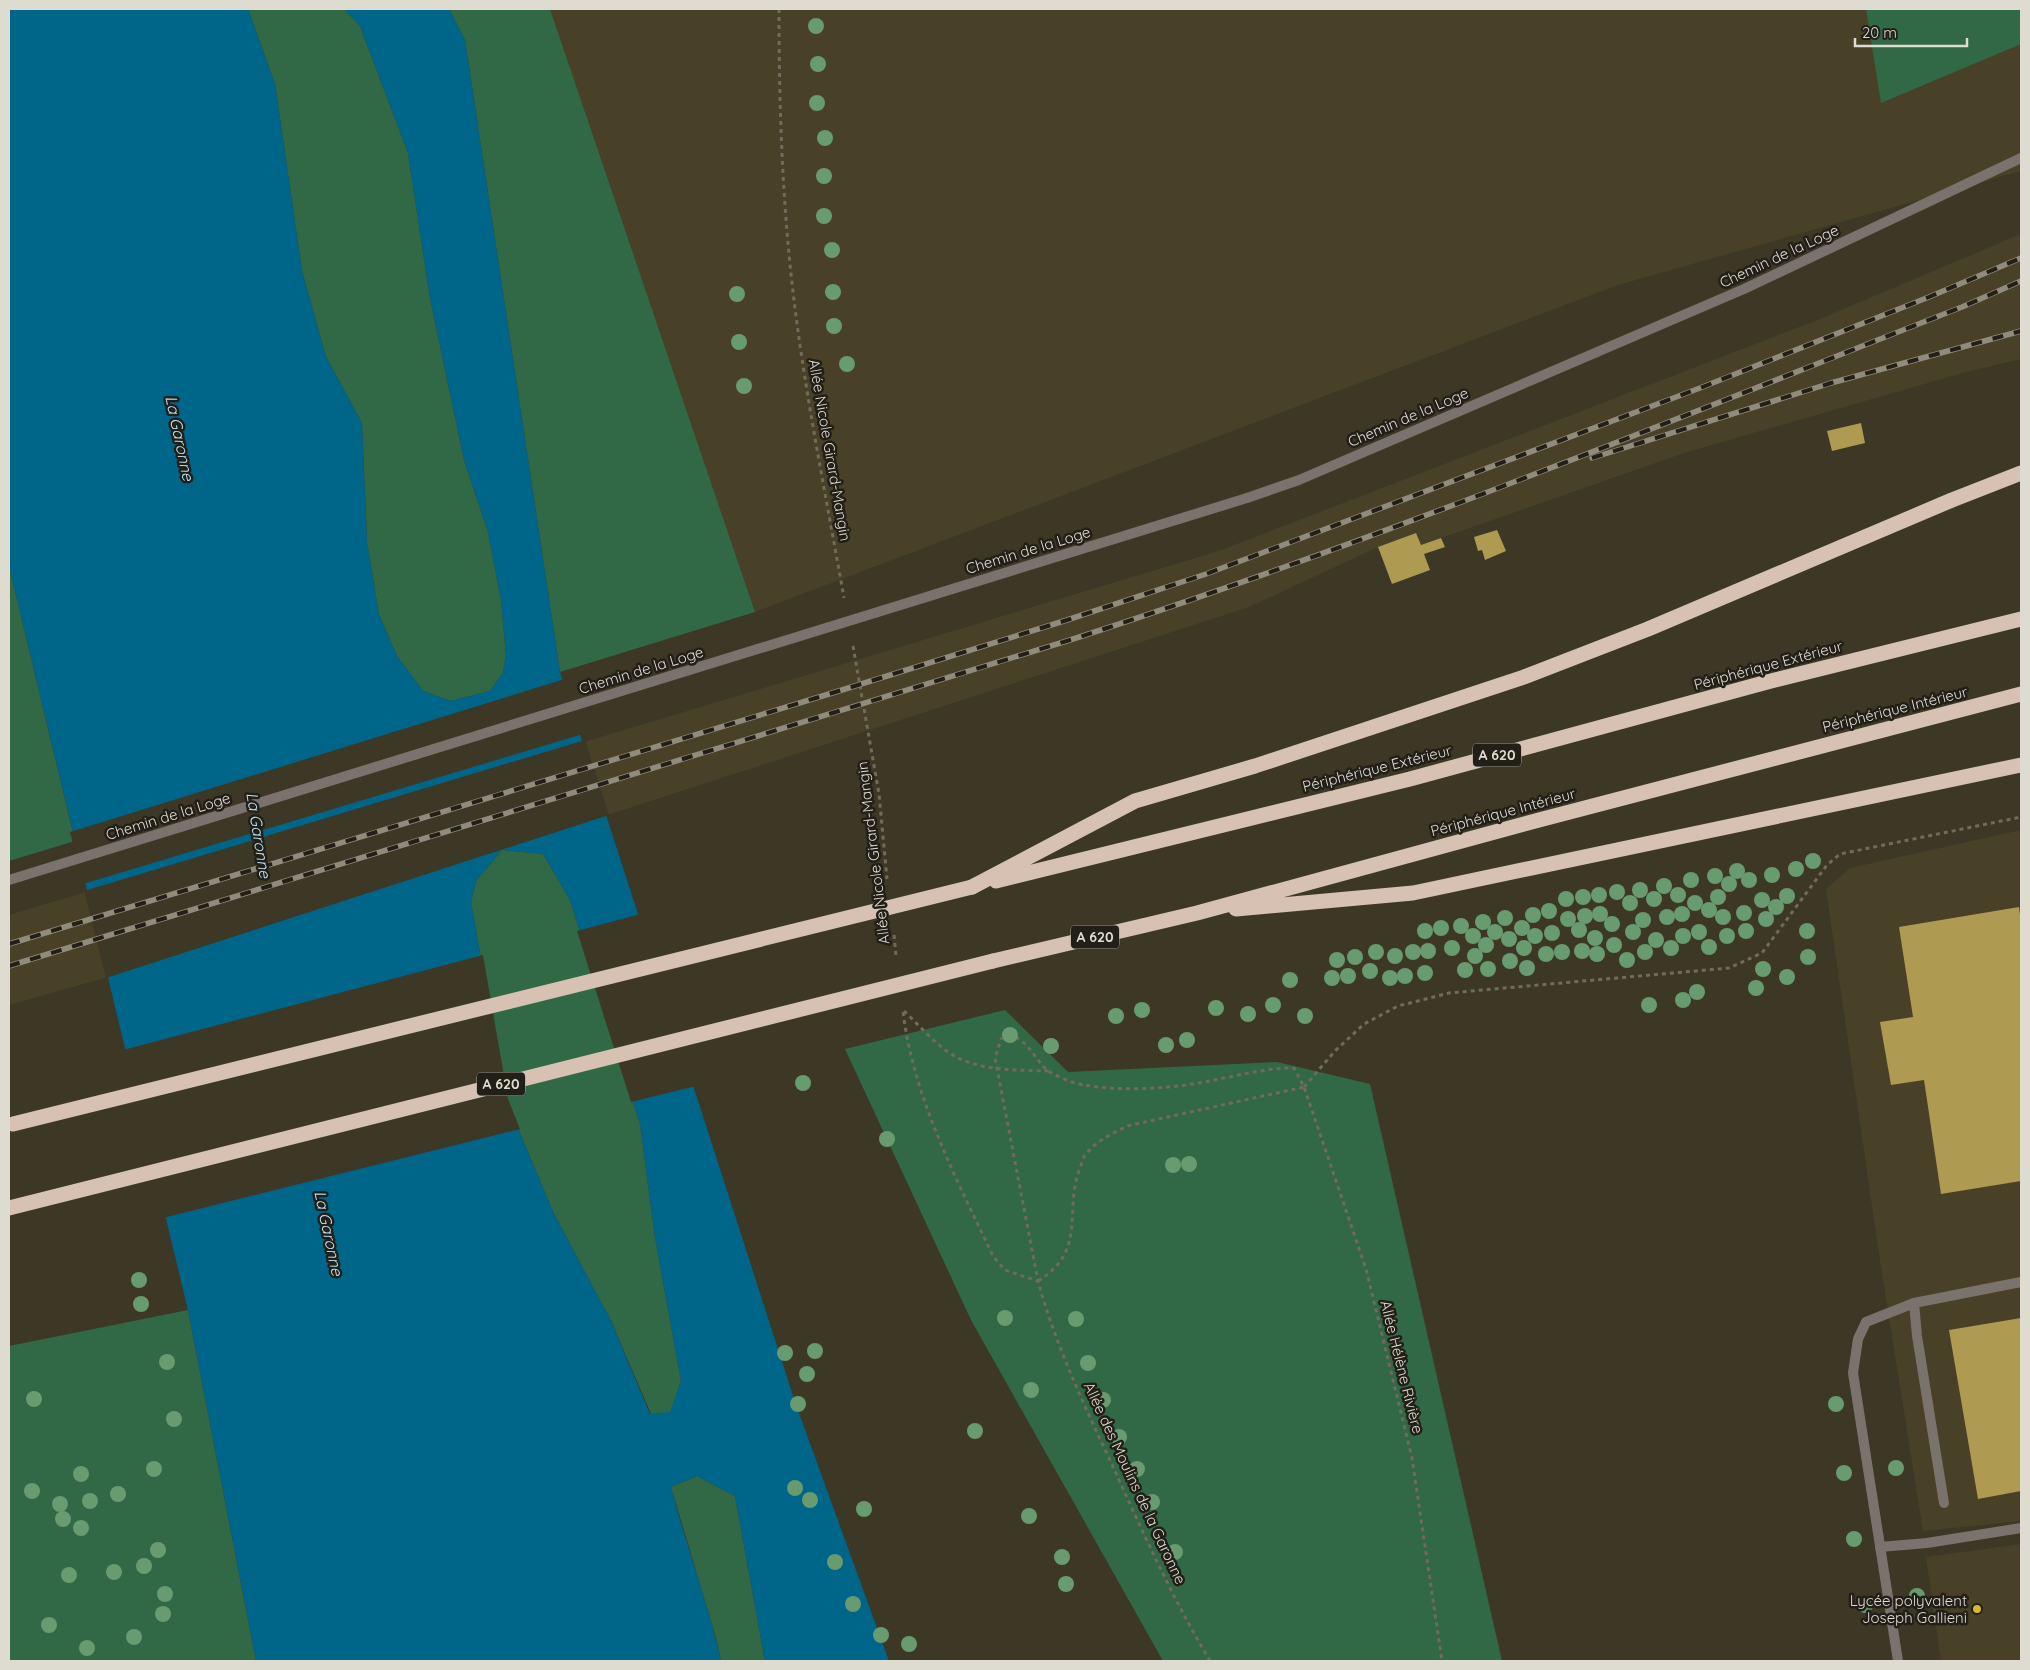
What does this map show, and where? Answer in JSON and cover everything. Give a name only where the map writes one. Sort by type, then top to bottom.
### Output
[{"type":"highway","points":[[972,887],[1135,801],[1255,766],[1524,677],[1648,629],[1952,500],[2021,474]]},
{"type":"highway","name":"Périphérique Extérieur","points":[[972,887],[1410,779],[1771,681],[2021,619]]},
{"type":"highway","name":"Périphérique Intérieur","points":[[9,1208],[993,961],[1197,913],[1548,818],[2021,694]]},
{"type":"highway","points":[[1197,913],[1413,893],[2021,765]]},
{"type":"highway","name":"A 620","points":[[9,1125],[972,887]]},
{"type":"street","name":"Chemin de la Loge","points":[[9,880],[1247,498],[1299,480],[1744,289],[2021,158]]},
{"type":"street","points":[[1898,1661],[1853,1373],[1858,1339],[1866,1322],[1914,1303],[2021,1282]]},
{"type":"street","points":[[1914,1303],[1916,1336],[1944,1503]]},
{"type":"street","points":[[1880,1547],[1926,1543],[2021,1528]]},
{"type":"path","name":"Allée Nicole Girard-Mangin","points":[[779,9],[784,184],[793,292],[812,415],[845,602]]},
{"type":"path","name":"Allée Nicole Girard-Mangin","points":[[852,640],[879,794],[888,887]]},
{"type":"path","points":[[1049,1072],[998,1070],[960,1058],[935,1040],[903,1010],[906,1036],[914,1068],[939,1142],[993,1256],[1005,1270],[1038,1281],[1051,1273],[1072,1239],[1076,1179],[1085,1155],[1102,1138],[1128,1126],[1304,1088],[1335,1051],[1364,1024],[1398,1006],[1449,993],[1729,968],[1762,953],[1826,865],[1840,854],[2021,817]]},
{"type":"path","name":"Allée Nicole Girard-Mangin","points":[[894,934],[897,963]]},
{"type":"path","name":"Allée des Moulins de la Garonne","points":[[1049,1072],[1018,1036],[1008,1035],[1001,1039],[995,1058],[1038,1281],[1046,1311],[1083,1402],[1145,1537],[1210,1661]]},
{"type":"path","name":"Allée Hélène Rivière","points":[[1049,1072],[1085,1085],[1152,1088],[1193,1084],[1269,1068],[1294,1068],[1304,1088],[1366,1269],[1412,1458],[1442,1661]]},
{"type":"shaded area","points":[[550,9],[2021,9],[2021,171],[1618,285],[755,612]]},
{"type":"shaded area","points":[[2021,234],[2021,359],[1966,372],[1687,452],[1421,545],[1416,533],[1378,547],[1249,607],[108,977],[9,1005],[9,915],[1219,551],[1815,321]]},
{"type":"shaded area","points":[[2021,830],[2021,1521],[1923,1531],[1879,1254],[1826,889],[1850,868]]},
{"type":"shaded area","name":"Lycée polyvalent Joseph Gallieni","points":[[2021,1544],[2021,1661],[1941,1661],[1926,1557]]},
{"type":"green space","points":[[248,9],[344,9],[360,26],[408,153],[430,298],[464,460],[488,532],[501,600],[506,655],[503,673],[490,691],[451,701],[423,691],[397,656],[379,615],[367,542],[362,423],[326,357],[302,271],[275,84]]},
{"type":"green space","points":[[449,9],[550,9],[755,612],[560,672],[465,40]]},
{"type":"green space","points":[[1866,9],[2021,9],[2021,44],[1881,103]]},
{"type":"green space","points":[[9,566],[75,841],[9,861]]},
{"type":"green space","points":[[502,850],[543,854],[570,900],[640,1124],[655,1237],[681,1381],[670,1413],[651,1414],[611,1321],[554,1214],[506,1100],[471,902],[476,881]]},
{"type":"green space","points":[[1005,1010],[1068,1072],[1277,1062],[1370,1084],[1502,1661],[1163,1661],[971,1320],[845,1049]]},
{"type":"green space","points":[[188,1310],[256,1661],[9,1661],[9,1346]]},
{"type":"green space","points":[[697,1476],[735,1496],[765,1661],[721,1661],[716,1638],[671,1487]]},
{"type":"water","name":"La Garonne","points":[[9,9],[248,9],[275,84],[302,271],[326,357],[362,423],[367,542],[379,615],[397,656],[423,691],[451,701],[490,691],[503,673],[506,655],[501,600],[488,532],[464,460],[430,298],[408,153],[360,26],[344,9],[449,9],[465,40],[560,672],[796,1405],[889,1661],[765,1661],[735,1496],[697,1476],[671,1487],[710,1617],[721,1661],[256,1661],[188,1310],[9,566]],"holes":[[[502,850],[543,854],[570,900],[640,1124],[655,1237],[681,1381],[670,1412],[650,1414],[611,1321],[554,1214],[506,1100],[471,902],[476,881]]]},
{"type":"pier","points":[[565,679],[583,734],[83,884],[70,832]]},
{"type":"pier","points":[[585,740],[609,815],[106,978],[84,891]]},
{"type":"pier","points":[[640,914],[696,1086],[631,1102],[577,931]]},
{"type":"pier","points":[[483,955],[508,1099],[520,1129],[163,1218],[123,1050]]},
{"type":"building","points":[[1861,423],[1865,443],[1832,451],[1827,431]]},
{"type":"building","points":[[1497,530],[1506,551],[1485,560],[1482,550],[1478,551],[1474,537]]},
{"type":"building","points":[[1416,533],[1421,545],[1441,538],[1445,547],[1424,554],[1430,570],[1392,584],[1378,547]]},
{"type":"building","points":[[2019,907],[2021,922],[2021,1181],[1941,1194],[1924,1080],[1891,1085],[1880,1022],[1913,1017],[1899,927]]},
{"type":"building","points":[[2021,1318],[2021,1491],[1978,1499],[1949,1330]]},
{"type":"railway","points":[[9,944],[829,694],[1064,621],[1206,574],[1700,388],[1929,297],[2021,258]]},
{"type":"railway","points":[[9,966],[1070,640],[1183,603],[1519,480],[1962,307],[2021,281]]},
{"type":"railway","points":[[1592,458],[1831,383],[2021,331]]},
{"type":"place","name":"Lycée polyvalent Joseph Gallieni","points":[[1977,1609]]}]
